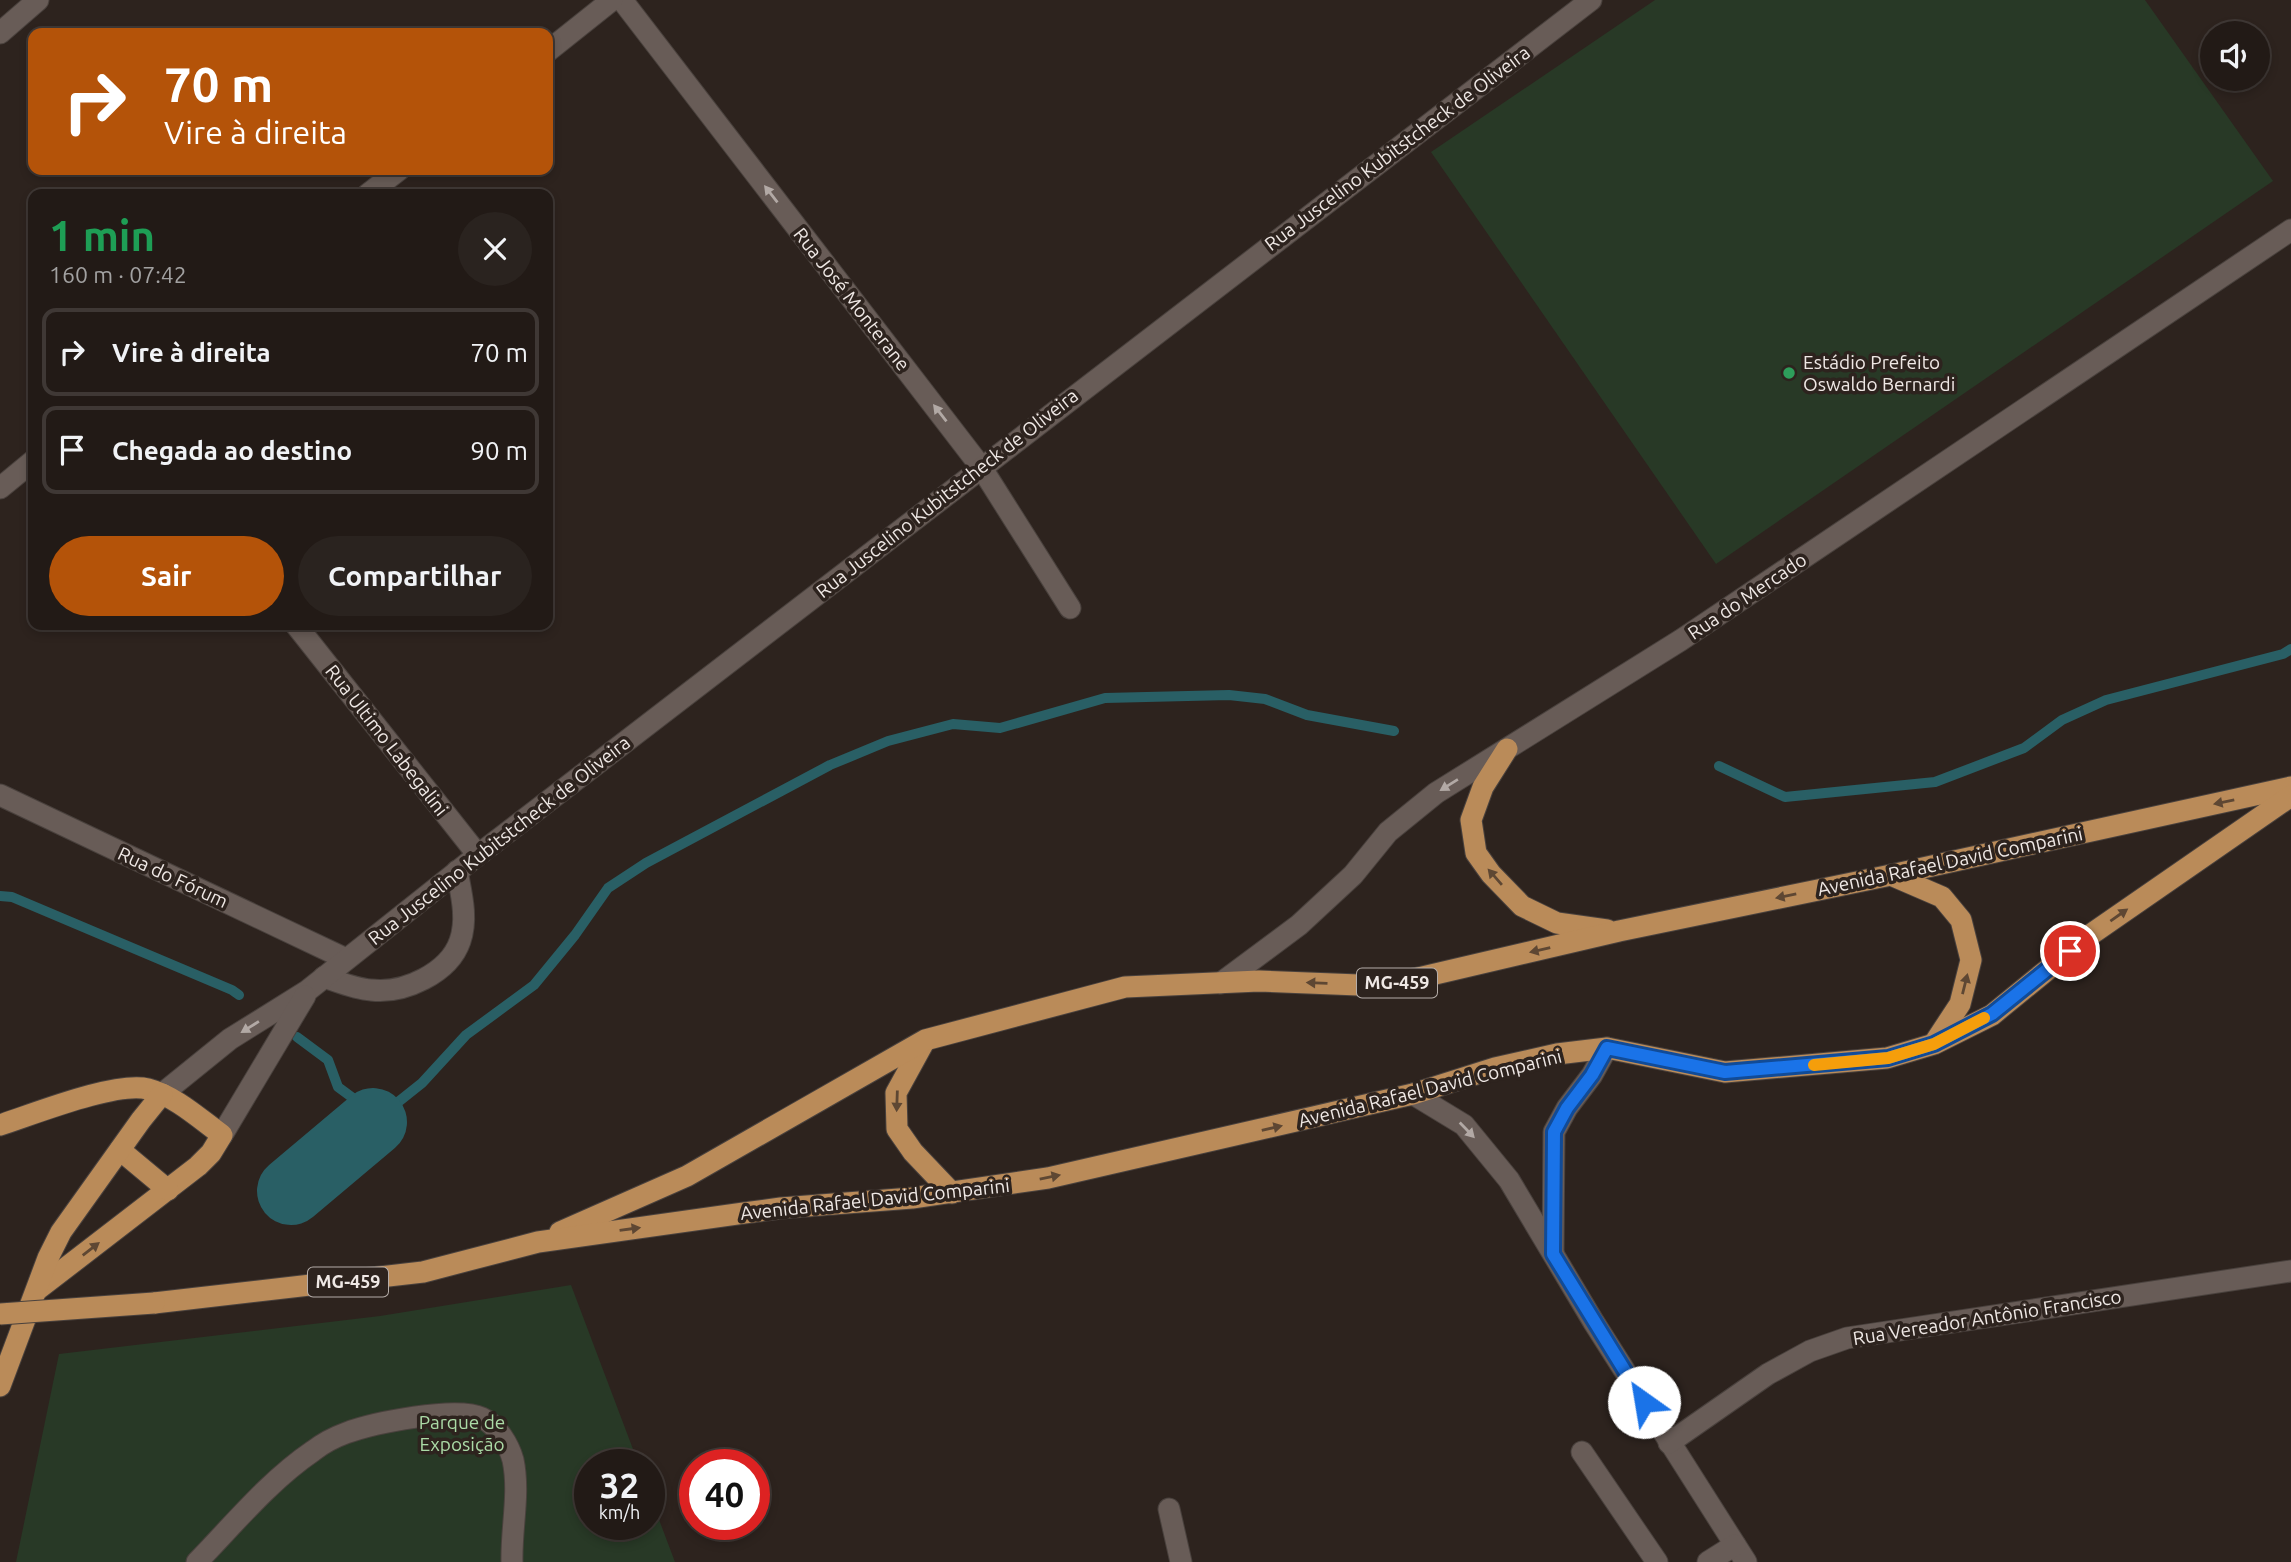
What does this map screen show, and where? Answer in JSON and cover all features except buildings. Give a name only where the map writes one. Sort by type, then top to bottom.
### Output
[{"type":"main road","points":[[1507,749],[1483,787],[1472,820],[1476,853],[1491,874],[1521,906],[1557,923],[1619,931]]},
{"type":"main road","name":"Avenida Rafael David Comparini","points":[[538,1242],[687,1176],[925,1040],[1125,987],[1259,981],[1384,986],[1619,931],[1891,875],[2291,787]]},
{"type":"main road","name":"Avenida Rafael David Comparini","points":[[0,1314],[154,1303],[423,1272],[538,1242],[780,1208],[900,1199],[1048,1178],[1413,1094],[1495,1068],[1557,1054],[1607,1048],[1725,1072],[1888,1058],[1934,1044],[1992,1014],[2090,935],[2291,796]]},
{"type":"main road","points":[[1891,875],[1942,897],[1961,920],[1971,960],[1961,1004],[1934,1044]]},
{"type":"main road","points":[[925,1040],[896,1093],[898,1129],[913,1152],[952,1193]]},
{"type":"main road","points":[[0,1125],[129,1087],[162,1094],[222,1135],[211,1153],[198,1166],[37,1290]]},
{"type":"main road","points":[[0,1386],[48,1258],[61,1231],[162,1094]]},
{"type":"main road","points":[[120,1150],[168,1189]]},
{"type":"street","points":[[0,33],[38,0]]},
{"type":"street","points":[[553,47],[612,0]]},
{"type":"street","name":"Rua José Monterane","points":[[622,0],[981,467],[1070,608]]},
{"type":"street","name":"Rua Juscelino Kubitstcheck de Oliveira","points":[[162,1094],[230,1039],[307,991],[457,871],[981,467],[1567,7],[1591,0]]},
{"type":"street","points":[[374,189],[393,175]]},
{"type":"street","name":"Rua do Mercado","points":[[1221,983],[1299,925],[1353,875],[1388,832],[1436,793],[1681,640],[2291,230]]},
{"type":"street","points":[[0,488],[28,465]]},
{"type":"street","name":"Rua Ultimo Labegalini","points":[[300,630],[478,855]]},
{"type":"street","name":"Rua do Fórum","points":[[0,794],[346,959]]},
{"type":"street","points":[[324,976],[372,990],[400,988],[434,972],[451,958],[460,940],[464,922],[457,871]]},
{"type":"street","name":"Rua Juscelino Kubitstcheck de Oliveira","points":[[222,1135],[307,991]]},
{"type":"street","points":[[1553,1254],[1554,1132],[1607,1048]]},
{"type":"street","points":[[1413,1094],[1464,1125],[1509,1180],[1669,1443],[1740,1553],[1708,1562]]},
{"type":"street","name":"Rua Vereador Antônio Francisco","points":[[1669,1443],[1768,1374],[1810,1351],[1847,1338],[2291,1271]]},
{"type":"street","points":[[197,1562],[283,1473],[314,1450],[344,1434],[374,1426],[411,1418],[457,1415],[482,1418],[501,1433],[513,1459],[515,1488],[512,1562]]},
{"type":"street","points":[[1582,1452],[1657,1562]]},
{"type":"street","points":[[1169,1509],[1181,1562]]},
{"type":"green space","name":"Estádio Prefeito Oswaldo Bernardi","points":[[1655,0],[2145,0],[2200,78],[2200,91],[2209,91],[2273,181],[1716,564],[1431,152]]},
{"type":"green space","name":"Parque de Exposição","points":[[571,1285],[633,1449],[574,1449],[574,1540],[665,1540],[665,1535],[675,1562],[16,1562],[59,1354],[380,1316]]},
{"type":"waterway","points":[[1719,766],[1785,797],[1935,782],[2024,748],[2062,720],[2106,700],[2283,654],[2291,649]]},
{"type":"waterway","points":[[297,1037],[328,1060],[338,1087],[357,1101],[373,1122],[422,1083],[466,1035],[534,985],[575,935],[608,888],[646,863],[830,765],[888,741],[953,724],[1000,728],[1105,698],[1229,695],[1265,699],[1307,715],[1394,731]]},
{"type":"waterway","points":[[0,896],[12,897],[239,995]]},
{"type":"waterway","points":[[291,1191],[373,1122]]},
{"type":"slow traffic","points":[[1814,1065],[1888,1058],[1934,1044],[1984,1018]]},
{"type":"place","name":"Estádio Prefeito Oswaldo Bernardi","points":[[1789,373]]},
{"type":"route","points":[[1644,1402],[1553,1254],[1554,1132],[1607,1048],[1725,1072],[1888,1058],[1934,1044],[1992,1014],[2070,951]]}]
